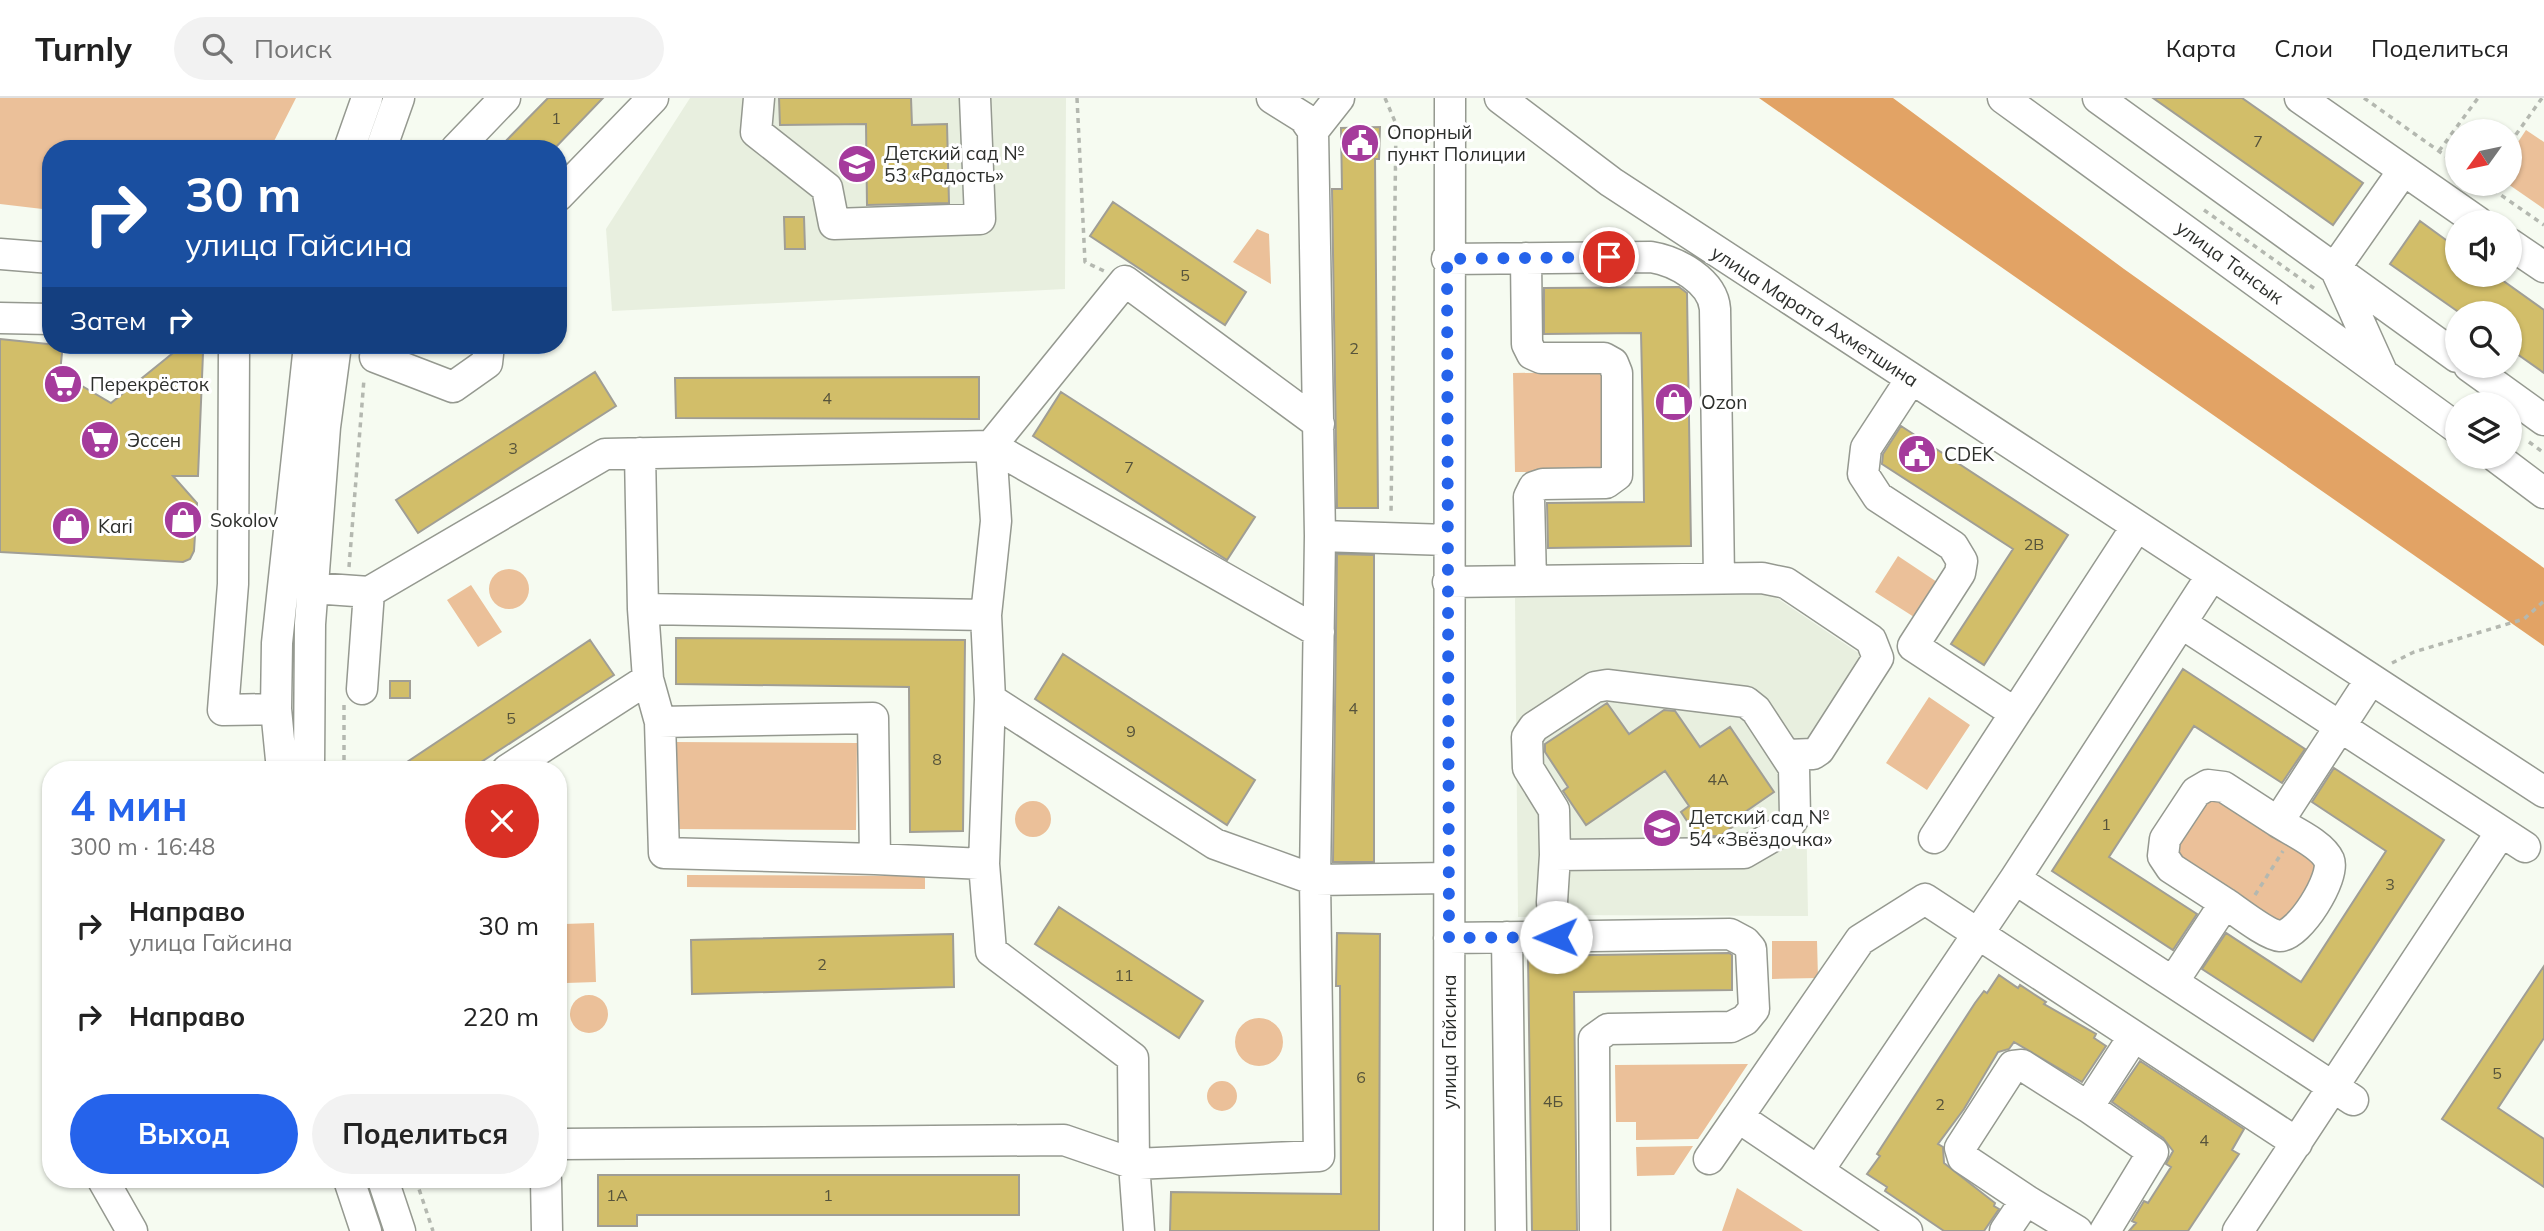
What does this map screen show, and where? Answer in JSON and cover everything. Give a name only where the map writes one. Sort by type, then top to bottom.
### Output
[{"type":"street","points":[[352,140],[367,98]]},
{"type":"street","points":[[383,140],[399,98]]},
{"type":"street","points":[[465,140],[505,98]]},
{"type":"street","points":[[567,187],[653,98]]},
{"type":"street","points":[[759,98],[756,132],[827,188],[834,224],[980,219],[975,98]]},
{"type":"street","points":[[567,1144],[1064,1140],[1134,1164],[1318,1156],[1315,880],[1320,536],[1313,131],[1304,118],[1272,98]]},
{"type":"street","points":[[1313,131],[1339,98]]},
{"type":"street","name":"улица Гайсина","points":[[1449,1231],[1447,259],[1450,98]]},
{"type":"street","name":"улица Марата Ахметшина","points":[[1500,98],[1611,182],[2544,792]]},
{"type":"street","name":"улица Тансык","points":[[2003,98],[2445,419]]},
{"type":"street","points":[[2098,98],[2445,348]]},
{"type":"street","points":[[2300,98],[2460,210]]},
{"type":"street","points":[[2335,268],[2403,171]]},
{"type":"street","points":[[2522,252],[2544,267]]},
{"type":"street","points":[[0,254],[42,257]]},
{"type":"street","points":[[1526,258],[1527,344],[1532,354],[1541,358],[1604,358],[1613,363],[1617,373],[1617,475],[1606,483],[1543,484],[1534,487],[1530,497],[1531,580]]},
{"type":"street","points":[[1447,259],[1659,258],[1685,271],[1711,291],[1715,309],[1719,578]]},
{"type":"street","points":[[2335,268],[2381,370]]},
{"type":"street","points":[[1139,1231],[1134,1164],[1133,1058],[991,951],[984,864],[990,699],[986,615],[996,521],[991,446],[1125,281],[1319,424]]},
{"type":"street","points":[[0,318],[42,320]]},
{"type":"street","points":[[234,354],[233,583],[223,710],[276,709]]},
{"type":"street","points":[[281,761],[276,709],[277,643],[308,354]]},
{"type":"street","points":[[309,761],[313,588],[335,354]]},
{"type":"street","points":[[376,354],[375,357],[453,387],[486,363],[488,354]]},
{"type":"street","points":[[2486,378],[2544,420]]},
{"type":"street","points":[[1911,379],[1866,448],[1863,474],[1878,497],[1953,546],[1962,561],[1960,573],[1913,646]]},
{"type":"street","points":[[313,588],[359,582],[604,454],[991,446],[1319,632]]},
{"type":"street","points":[[640,453],[643,609],[648,679],[660,722],[664,853],[984,864]]},
{"type":"street","points":[[2512,469],[2544,493]]},
{"type":"street","points":[[1934,838],[2137,526]]},
{"type":"street","points":[[1320,536],[1448,540]]},
{"type":"street","points":[[1818,1171],[2015,879],[2212,576]]},
{"type":"street","points":[[1448,582],[1768,578],[1786,583],[1871,640],[1878,652],[1876,665],[1819,750],[1812,754],[1787,755]]},
{"type":"street","points":[[359,582],[362,689]]},
{"type":"street","points":[[643,609],[986,615]]},
{"type":"street","points":[[2182,623],[2513,839],[2344,1094],[2297,1143],[2238,1231]]},
{"type":"street","points":[[1878,652],[1913,646],[2015,713]]},
{"type":"street","points":[[521,761],[648,679]]},
{"type":"street","points":[[2286,827],[2340,726],[2371,679]]},
{"type":"street","points":[[1555,855],[1750,851],[1787,828],[1795,816],[1795,774],[1787,755],[1756,710],[1746,702],[1607,685],[1595,687],[1534,727],[1527,737],[1527,765],[1553,810],[1555,855],[1552,902],[1556,937]]},
{"type":"street","points":[[990,699],[1215,844],[1315,880],[1448,878]]},
{"type":"street","points":[[660,722],[873,718],[875,859]]},
{"type":"street","points":[[2208,785],[2224,787],[2286,827],[2325,853],[2331,871],[2330,878],[2298,927],[2280,936],[2171,868],[2163,856],[2165,839],[2196,792],[2208,785]]},
{"type":"street","points":[[2015,879],[2344,1094]]},
{"type":"street","points":[[1709,1159],[1860,940],[1925,899],[2297,1143]]},
{"type":"street","points":[[2173,982],[2234,909]]},
{"type":"street","points":[[1449,938],[1730,934],[1745,942],[1753,957],[1754,1009],[1739,1024],[1731,1027],[1608,1029],[1594,1040],[1595,1231]]},
{"type":"street","points":[[1507,937],[1511,1231]]},
{"type":"street","points":[[2088,1107],[2134,1037]]},
{"type":"street","points":[[2077,1231],[2026,1200],[1960,1154],[1960,1148],[2013,1066],[2022,1065],[2153,1152],[2105,1231]]},
{"type":"street","points":[[1738,1117],[1907,1231]]},
{"type":"street","points":[[108,1188],[132,1231]]},
{"type":"street","points":[[352,1188],[366,1231]]},
{"type":"street","points":[[386,1188],[400,1231]]},
{"type":"street","points":[[546,1188],[547,1231]]},
{"type":"street","points":[[2005,1231],[2026,1200]]},
{"type":"path","points":[[1077,98],[1085,261],[1125,281]]},
{"type":"path","points":[[1385,98],[1396,124],[1391,539]]},
{"type":"path","points":[[2364,98],[2445,155]]},
{"type":"path","points":[[2439,151],[2478,98]]},
{"type":"path","points":[[2522,126],[2542,99]]},
{"type":"path","points":[[2502,196],[2544,225]]},
{"type":"path","points":[[2202,208],[2324,295]]},
{"type":"path","points":[[359,582],[363,385]]},
{"type":"path","points":[[2371,679],[2383,667],[2414,652],[2524,619],[2544,601]]},
{"type":"path","points":[[2234,909],[2286,827]]},
{"type":"path","points":[[419,1188],[433,1231]]},
{"type":"shaded area","points":[[0,98],[296,98],[275,140],[42,140],[42,209],[0,204]]},
{"type":"shaded area","name":"Детский сад № 53 «Радость»","points":[[690,98],[1066,98],[1065,289],[612,311],[606,229]]},
{"type":"shaded area","points":[[1759,98],[1893,98],[2124,269],[2544,568],[2544,646]]},
{"type":"shaded area","points":[[2526,130],[2544,142],[2544,209],[2522,194],[2522,136]]},
{"type":"shaded area","points":[[1257,229],[1269,234],[1271,284],[1233,262]]},
{"type":"shaded area","points":[[1605,372],[1607,471],[1515,472],[1513,373]]},
{"type":"shaded area","points":[[1898,556],[1937,582],[1914,617],[1875,592]]},
{"type":"shaded area","points":[[509,569],[517,570],[523,575],[528,581],[528,597],[523,603],[517,608],[509,609],[501,608],[495,603],[490,597],[489,589],[490,581],[495,575],[501,570]]},
{"type":"shaded area","points":[[471,585],[502,632],[478,647],[447,600]]},
{"type":"shaded area","name":"Детский сад № 54 «Звёздочка»","points":[[1771,594],[1863,656],[1805,743],[1808,916],[1565,915],[1546,902],[1530,917],[1518,917],[1515,598]]},
{"type":"shaded area","points":[[1929,697],[1970,725],[1927,790],[1886,763]]},
{"type":"shaded area","points":[[673,742],[857,743],[856,830],[673,829]]},
{"type":"shaded area","points":[[2210,796],[2312,856],[2320,875],[2283,925],[2176,857],[2175,836]]},
{"type":"shaded area","points":[[1033,801],[1046,806],[1051,819],[1046,832],[1033,837],[1020,832],[1015,819],[1020,806]]},
{"type":"shaded area","points":[[687,875],[925,876],[925,889],[687,887]]},
{"type":"shaded area","points":[[594,923],[596,982],[567,983],[567,924]]},
{"type":"shaded area","points":[[1772,941],[1817,941],[1818,978],[1772,979]]},
{"type":"shaded area","points":[[589,995],[603,1000],[608,1014],[603,1028],[589,1033],[575,1028],[570,1014],[575,1000]]},
{"type":"shaded area","points":[[1259,1018],[1276,1025],[1283,1042],[1276,1059],[1259,1066],[1242,1059],[1235,1042],[1242,1025]]},
{"type":"shaded area","points":[[1748,1064],[1698,1139],[1636,1140],[1636,1122],[1616,1122],[1615,1065]]},
{"type":"shaded area","points":[[1222,1081],[1233,1085],[1237,1096],[1233,1107],[1222,1111],[1211,1107],[1207,1096],[1211,1085]]},
{"type":"shaded area","points":[[1693,1146],[1674,1175],[1637,1176],[1636,1147]]},
{"type":"shaded area","points":[[1737,1188],[1803,1231],[1722,1231]]},
{"type":"building","points":[[548,98],[603,98],[563,140],[507,140]]},
{"type":"building","points":[[779,98],[911,98],[912,125],[947,124],[949,203],[867,205],[866,124],[780,125]]},
{"type":"building","points":[[2153,98],[2242,98],[2363,183],[2333,225]]},
{"type":"building","points":[[1380,127],[1379,159],[1375,159],[1378,508],[1337,508],[1332,189],[1342,189],[1341,128]]},
{"type":"building","points":[[1113,202],[1246,292],[1225,325],[1090,236]]},
{"type":"building","points":[[784,217],[804,217],[805,249],[785,249]]},
{"type":"building","points":[[2420,221],[2445,239],[2445,287],[2512,287],[2544,310],[2544,373],[2522,357],[2522,301],[2445,302],[2390,264]]},
{"type":"building","points":[[1679,287],[1687,293],[1691,546],[1548,548],[1547,503],[1644,502],[1643,421],[1641,333],[1544,334],[1544,288]]},
{"type":"building","name":"Эссен","points":[[0,339],[42,343],[42,354],[62,354],[60,373],[111,403],[172,354],[203,354],[198,476],[173,476],[197,503],[194,551],[190,559],[183,562],[0,552]]},
{"type":"building","points":[[595,372],[616,406],[418,533],[396,500]]},
{"type":"building","points":[[979,377],[979,419],[676,418],[675,378]]},
{"type":"building","points":[[1061,392],[1255,517],[1227,560],[1033,436]]},
{"type":"building","points":[[1901,426],[2068,535],[1984,665],[1951,644],[2013,549],[1882,464],[1883,454]]},
{"type":"building","points":[[1337,554],[1374,555],[1374,862],[1333,862]]},
{"type":"building","points":[[676,638],[965,640],[963,831],[910,832],[909,687],[676,684]]},
{"type":"building","points":[[590,640],[614,675],[483,761],[408,761]]},
{"type":"building","points":[[1063,654],[1255,780],[1227,825],[1035,699]]},
{"type":"building","points":[[2183,669],[2305,749],[2282,783],[2194,726],[2109,857],[2197,914],[2173,950],[2052,871]]},
{"type":"building","points":[[390,681],[410,681],[410,698],[390,698]]},
{"type":"building","points":[[1607,703],[1629,734],[1664,710],[1675,711],[1700,747],[1730,727],[1774,792],[1732,821],[1735,825],[1720,836],[1697,836],[1681,812],[1689,806],[1665,771],[1586,825],[1563,791],[1568,787],[1545,752],[1545,744]]},
{"type":"building","points":[[2334,768],[2444,840],[2313,1041],[2202,969],[2226,933],[2301,982],[2386,851],[2312,802]]},
{"type":"building","points":[[1059,907],[1203,1001],[1179,1038],[1035,944]]},
{"type":"building","points":[[1337,933],[1380,934],[1379,1231],[1170,1231],[1171,1192],[1341,1194],[1340,986],[1336,986]]},
{"type":"building","points":[[953,934],[954,987],[692,994],[691,940]]},
{"type":"building","points":[[1732,955],[1732,990],[1574,992],[1577,1231],[1532,1231],[1528,956]]},
{"type":"building","points":[[2544,966],[2544,1038],[2498,1108],[2544,1139],[2544,1187],[2442,1119]]},
{"type":"building","points":[[1999,975],[2018,988],[2020,985],[2046,1002],[2044,1004],[2096,1034],[2094,1038],[2106,1046],[2082,1082],[2014,1042],[2009,1049],[1998,1052],[1964,1109],[1938,1144],[1943,1147],[1944,1163],[1999,1209],[1984,1231],[1944,1231],[1885,1191],[1887,1187],[1867,1174],[1880,1156],[1877,1154],[1975,1003],[1984,991],[1987,993]]},
{"type":"building","points":[[2140,1061],[2244,1129],[2232,1150],[2239,1154],[2188,1231],[2129,1231],[2136,1223],[2132,1221],[2144,1201],[2148,1203],[2171,1167],[2166,1164],[2173,1151],[2163,1138],[2112,1102]]},
{"type":"building","points":[[598,1175],[1019,1175],[1019,1215],[637,1215],[637,1226],[598,1226]]},
{"type":"place","name":"Опорный пункт Полиции","points":[[1360,143]]},
{"type":"place","name":"Детский сад № 53 «Радость»","points":[[857,164]]},
{"type":"place","name":"Перекрёсток","points":[[63,384]]},
{"type":"place","name":"Ozon","points":[[1674,402]]},
{"type":"place","name":"Эссен","points":[[100,440]]},
{"type":"place","name":"CDEK","points":[[1917,454]]},
{"type":"place","name":"Sokolov","points":[[183,520]]},
{"type":"place","name":"Kari","points":[[71,526]]},
{"type":"place","name":"Детский сад № 54 «Звёздочка»","points":[[1662,828]]},
{"type":"route","points":[[1556,937],[1449,938],[1447,259],[1609,257]]}]
